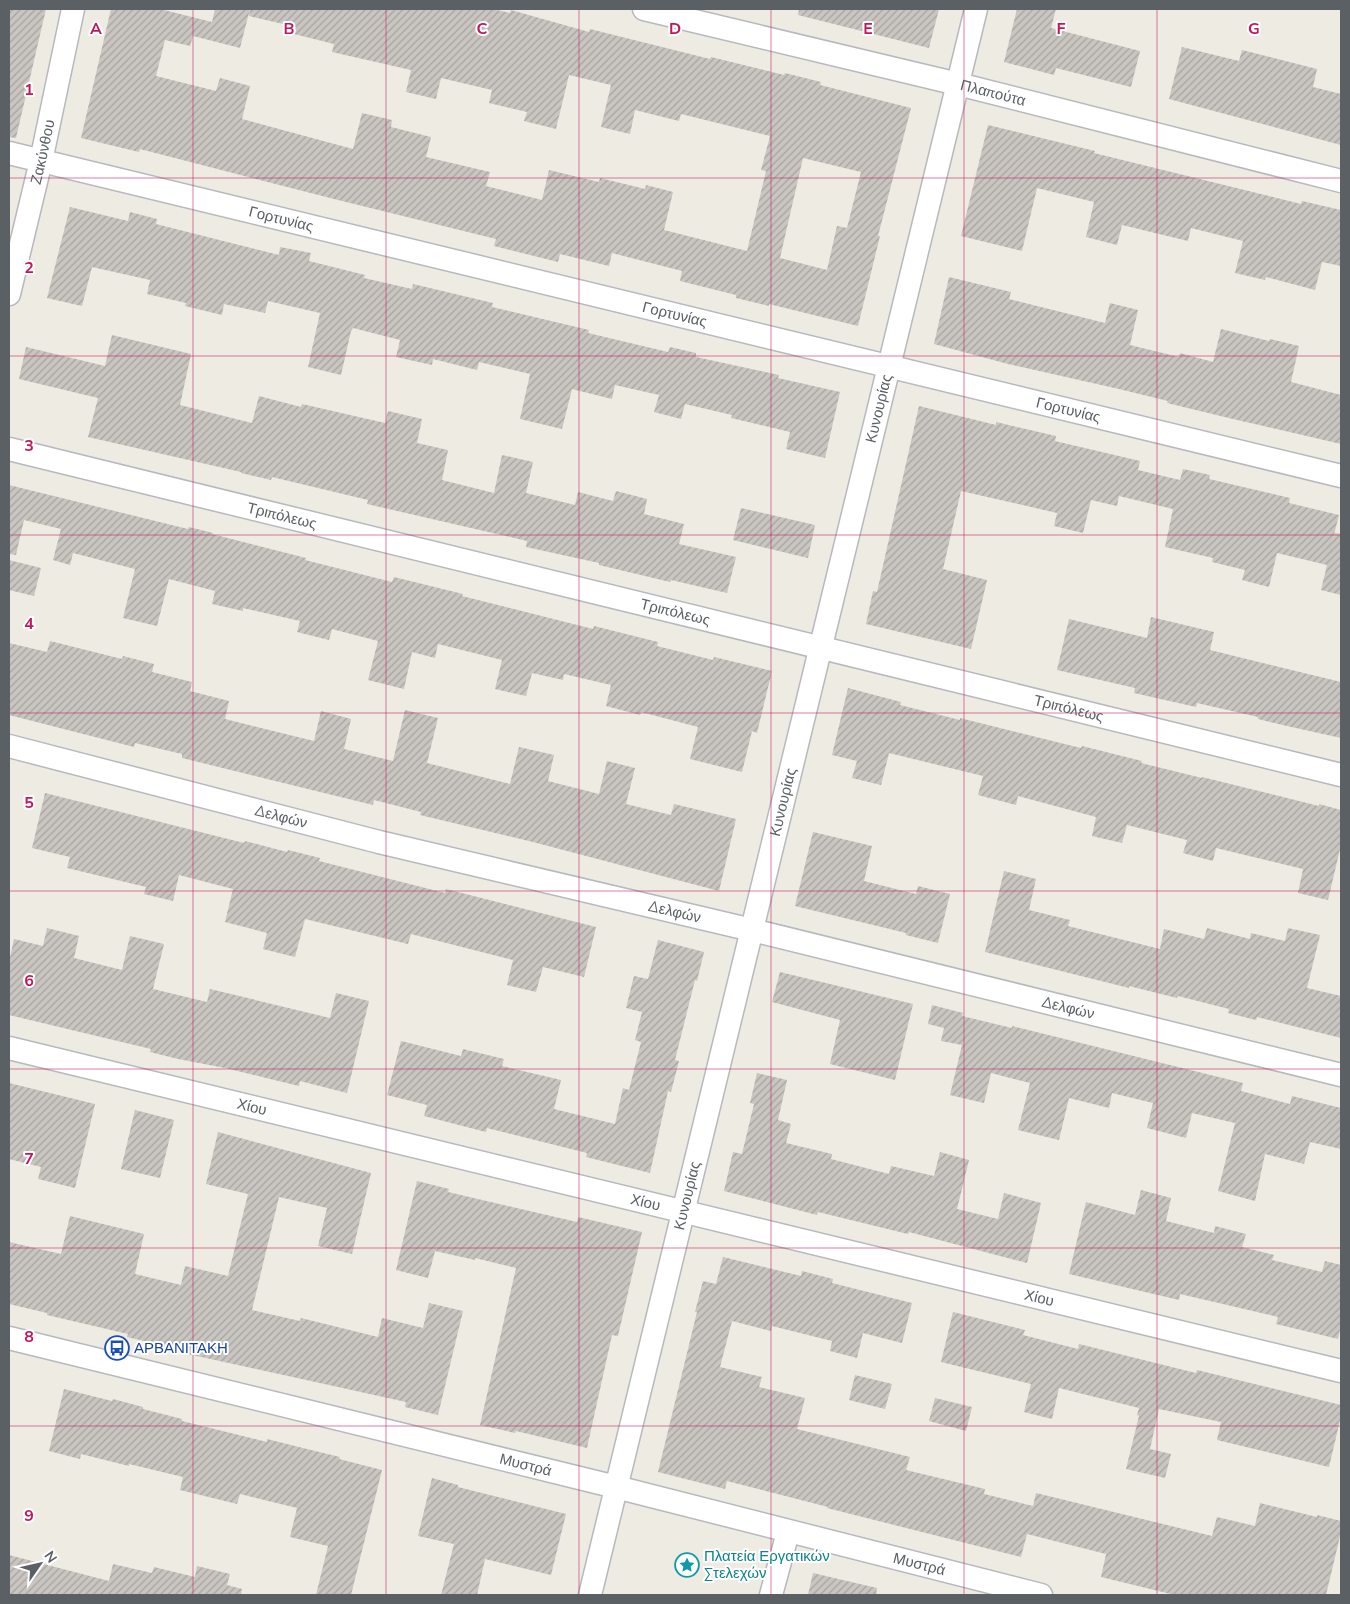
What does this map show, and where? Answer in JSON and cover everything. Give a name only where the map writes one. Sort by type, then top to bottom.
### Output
[{"type":"street","name":"Ζακύνθου","points":[[9,294],[41,161],[73,9]]},
{"type":"street","name":"Πλαπούτα","points":[[644,9],[679,13],[1341,181]]},
{"type":"street","name":"Κυνουρίας","points":[[590,1595],[976,9]]},
{"type":"street","name":"Γορτυνίας","points":[[9,153],[1341,476]]},
{"type":"street","name":"Τριπόλεως","points":[[9,449],[1341,775]]},
{"type":"street","name":"Δελφών","points":[[9,746],[379,842],[752,930],[1341,1075]]},
{"type":"street","name":"Χίου","points":[[9,1048],[1341,1371]]},
{"type":"street","name":"Μυστρά","points":[[9,1338],[616,1487],[1042,1595]]},
{"type":"street","points":[[771,1595],[788,1532]]},
{"type":"building","points":[[9,9],[46,9],[16,138],[9,137]]},
{"type":"building","points":[[111,9],[160,9],[212,22],[215,9],[250,9],[493,9],[510,13],[511,10],[589,32],[590,29],[710,59],[711,57],[784,75],[785,73],[821,82],[820,85],[911,108],[878,236],[880,236],[858,326],[769,304],[769,306],[736,298],[736,295],[680,281],[682,271],[612,253],[609,266],[560,254],[558,262],[494,246],[496,239],[140,149],[139,152],[81,138]],"holes":[[[250,9],[249,16],[296,27],[294,34],[334,44],[332,52],[411,70],[406,92],[436,99],[441,78],[492,90],[489,103],[527,112],[524,121],[556,129],[569,75],[611,85],[601,127],[630,134],[635,110],[679,121],[681,114],[770,136],[761,170],[766,171],[747,251],[664,230],[673,192],[646,185],[645,189],[600,178],[599,182],[549,170],[542,200],[486,186],[490,172],[426,157],[431,137],[391,127],[392,120],[362,113],[353,149],[242,119],[250,86],[220,78],[216,91],[156,76],[165,40],[190,46],[193,36],[240,48]],[[803,158],[861,172],[847,228],[837,226],[827,270],[780,258]]]},
{"type":"building","points":[[799,9],[939,9],[929,48],[798,15]]},
{"type":"building","points":[[1017,9],[1056,9],[1051,28],[1140,51],[1131,87],[1056,68],[1054,75],[1004,62]]},
{"type":"building","points":[[1182,47],[1239,61],[1242,50],[1317,69],[1313,87],[1341,94],[1341,145],[1169,99]]},
{"type":"building","points":[[988,125],[1301,204],[1302,201],[1341,210],[1341,266],[1322,262],[1315,290],[1266,277],[1265,280],[1235,273],[1243,241],[1191,228],[1188,241],[1122,225],[1117,245],[1086,237],[1094,202],[1037,188],[1022,251],[961,236]]},
{"type":"building","points":[[70,207],[128,221],[130,212],[157,219],[156,224],[279,255],[280,247],[311,253],[309,261],[365,275],[364,278],[412,289],[413,284],[493,303],[492,307],[589,330],[588,333],[668,352],[670,347],[696,353],[696,357],[779,375],[778,378],[840,392],[825,458],[786,449],[790,432],[731,418],[732,415],[685,404],[681,419],[654,412],[659,395],[615,385],[612,399],[572,389],[562,429],[520,419],[530,374],[479,362],[477,370],[433,359],[432,365],[396,357],[400,340],[353,328],[341,375],[308,367],[320,313],[268,301],[265,313],[224,304],[222,315],[185,306],[186,303],[147,294],[150,280],[92,267],[82,306],[47,298]]},
{"type":"building","points":[[949,277],[1011,292],[1009,299],[1105,323],[1110,303],[1138,310],[1130,345],[1179,357],[1180,353],[1213,362],[1221,329],[1269,341],[1270,339],[1299,346],[1291,382],[1341,395],[1341,444],[1167,403],[1168,401],[1119,389],[1008,364],[934,344]]},
{"type":"building","points":[[112,335],[191,354],[180,405],[252,423],[259,396],[301,407],[302,404],[385,423],[388,411],[422,419],[417,443],[448,450],[442,480],[494,493],[502,455],[533,462],[526,493],[575,505],[578,492],[613,501],[616,491],[647,499],[644,514],[684,524],[679,544],[736,557],[727,593],[671,580],[670,582],[599,565],[599,563],[526,547],[527,541],[367,504],[368,500],[272,477],[271,480],[88,437],[98,398],[19,379],[26,347],[105,366]]},
{"type":"building","points":[[919,406],[996,425],[996,422],[1056,436],[1055,441],[1140,461],[1138,470],[1180,480],[1183,469],[1210,475],[1209,479],[1290,498],[1289,503],[1339,515],[1332,543],[1335,533],[1341,534],[1341,595],[1321,590],[1327,565],[1277,553],[1269,587],[1242,580],[1245,570],[1212,562],[1213,558],[1165,547],[1173,509],[1119,496],[1117,506],[1091,500],[1083,533],[1054,526],[1057,513],[961,491],[943,569],[987,580],[971,649],[866,624],[873,591],[877,592]]},
{"type":"building","points":[[9,485],[188,529],[189,527],[213,533],[306,558],[305,560],[392,582],[394,577],[593,629],[594,626],[658,642],[657,646],[713,660],[714,657],[772,671],[757,733],[752,731],[742,772],[690,759],[698,727],[641,712],[640,715],[606,706],[611,685],[564,674],[563,680],[532,673],[526,696],[495,689],[502,660],[438,644],[435,658],[412,652],[404,689],[368,680],[378,641],[332,629],[329,640],[297,632],[300,621],[243,608],[243,611],[212,604],[215,591],[169,579],[157,626],[123,618],[135,569],[73,553],[70,565],[53,560],[61,529],[24,520],[16,555],[9,554]]},
{"type":"building","points":[[741,508],[815,525],[808,558],[733,540]]},
{"type":"building","points":[[9,560],[41,568],[34,596],[9,590]]},
{"type":"building","points":[[1151,617],[1214,632],[1210,650],[1341,682],[1341,738],[1197,703],[1196,707],[1134,693],[1135,688],[1057,670],[1069,619],[1147,638]]},
{"type":"building","points":[[50,641],[122,659],[123,656],[154,664],[152,672],[192,682],[190,691],[229,701],[225,719],[314,741],[321,711],[351,719],[344,749],[393,761],[405,710],[438,718],[427,763],[510,784],[519,747],[554,755],[548,781],[599,794],[607,761],[635,768],[626,804],[671,815],[674,804],[736,819],[719,891],[533,842],[420,815],[421,812],[374,800],[373,805],[182,758],[182,754],[135,743],[134,747],[9,715],[9,643],[47,652]]},
{"type":"building","points":[[848,688],[901,702],[900,705],[960,720],[960,718],[1081,748],[1082,746],[1142,761],[1141,763],[1341,810],[1341,845],[1328,900],[1298,893],[1303,869],[1216,848],[1213,861],[1183,853],[1187,840],[1127,825],[1122,843],[1092,836],[1096,817],[1018,796],[1016,805],[978,795],[983,776],[889,753],[881,785],[852,778],[857,761],[832,755]]},
{"type":"building","points":[[45,793],[244,843],[245,841],[320,858],[319,861],[445,893],[446,889],[596,927],[584,977],[543,967],[536,992],[507,985],[513,960],[411,934],[408,944],[305,919],[295,957],[263,949],[267,933],[225,922],[233,889],[179,875],[173,901],[144,894],[146,887],[67,868],[70,857],[32,848]]},
{"type":"building","points":[[813,832],[872,846],[864,881],[916,894],[918,886],[950,894],[938,943],[906,935],[906,933],[795,906]]},
{"type":"building","points":[[1004,871],[1036,879],[1029,910],[1070,920],[1068,926],[1160,949],[1164,929],[1204,939],[1207,928],[1250,939],[1251,933],[1285,941],[1288,928],[1320,935],[1307,988],[1341,996],[1341,1038],[1257,1017],[1256,1020],[1228,1013],[1229,1009],[1178,996],[1177,998],[1129,986],[1129,988],[985,952]]},
{"type":"building","points":[[47,928],[79,936],[74,958],[122,970],[130,936],[164,944],[153,989],[207,1002],[210,989],[330,1018],[336,993],[369,1001],[347,1093],[300,1081],[299,1086],[178,1059],[150,1052],[151,1049],[9,1015],[9,962],[14,939],[43,946]]},
{"type":"building","points":[[658,940],[704,952],[675,1060],[679,1061],[671,1092],[668,1091],[650,1173],[586,1157],[587,1153],[487,1128],[486,1132],[424,1116],[427,1105],[387,1095],[401,1041],[461,1056],[463,1049],[504,1059],[502,1066],[561,1080],[554,1109],[615,1124],[623,1088],[629,1090],[641,1042],[635,1040],[642,1012],[626,1008],[634,976],[648,979]]},
{"type":"building","points":[[780,972],[913,1004],[895,1080],[830,1064],[840,1020],[772,1002]]},
{"type":"building","points":[[932,1005],[963,1013],[962,1016],[1012,1028],[1012,1026],[1243,1083],[1241,1091],[1290,1104],[1292,1096],[1341,1108],[1341,1149],[1310,1142],[1304,1164],[1265,1154],[1255,1201],[1218,1191],[1235,1123],[1192,1113],[1186,1138],[1147,1128],[1153,1103],[1112,1093],[1109,1108],[1069,1098],[1059,1140],[1018,1130],[1030,1083],[991,1073],[984,1103],[950,1095],[962,1045],[941,1041],[944,1028],[928,1024]]},
{"type":"building","points":[[757,1073],[787,1080],[778,1120],[791,1124],[786,1143],[832,1154],[831,1159],[889,1174],[891,1166],[934,1176],[940,1152],[969,1160],[957,1209],[998,1219],[1004,1193],[1041,1203],[1027,1263],[909,1232],[908,1234],[818,1212],[817,1215],[724,1191],[733,1152],[742,1154],[754,1104],[750,1103]]},
{"type":"building","points":[[9,1083],[95,1104],[75,1188],[38,1179],[41,1167],[9,1159]]},
{"type":"building","points":[[135,1110],[174,1120],[160,1178],[121,1169]]},
{"type":"building","points":[[218,1132],[371,1173],[352,1254],[318,1246],[327,1208],[279,1197],[252,1310],[300,1321],[301,1318],[378,1337],[382,1318],[423,1328],[429,1303],[463,1311],[438,1415],[405,1407],[406,1402],[165,1349],[166,1346],[127,1337],[128,1334],[9,1304],[9,1242],[61,1254],[70,1216],[144,1234],[135,1274],[181,1285],[185,1266],[228,1276],[248,1194],[206,1184]]},
{"type":"building","points":[[417,1181],[449,1189],[448,1192],[577,1222],[578,1217],[642,1232],[618,1336],[612,1335],[587,1448],[516,1431],[515,1433],[480,1425],[516,1268],[435,1251],[428,1278],[396,1270]]},
{"type":"building","points":[[1141,1190],[1171,1198],[1166,1221],[1214,1233],[1215,1226],[1246,1234],[1242,1247],[1274,1255],[1272,1260],[1322,1272],[1325,1261],[1341,1265],[1341,1325],[1338,1339],[1276,1324],[1278,1317],[1180,1294],[1179,1300],[1069,1274],[1086,1202],[1135,1215]]},
{"type":"building","points":[[723,1257],[801,1276],[802,1271],[833,1279],[832,1283],[912,1303],[902,1343],[863,1333],[857,1358],[830,1351],[832,1341],[772,1326],[771,1331],[732,1321],[720,1367],[762,1377],[759,1387],[805,1398],[797,1429],[910,1457],[906,1470],[985,1489],[984,1494],[1033,1506],[1036,1493],[1212,1536],[1217,1517],[1255,1526],[1260,1503],[1341,1521],[1341,1532],[1326,1595],[1175,1595],[1101,1577],[1106,1554],[1027,1534],[1021,1557],[727,1481],[725,1489],[658,1472],[703,1281],[716,1284]]},
{"type":"building","points":[[953,1312],[1025,1330],[1023,1335],[1078,1349],[1079,1344],[1196,1373],[1197,1370],[1341,1405],[1341,1416],[1329,1467],[1217,1440],[1221,1422],[1159,1409],[1150,1449],[1171,1454],[1165,1478],[1126,1469],[1139,1416],[1137,1415],[1139,1408],[1059,1388],[1052,1419],[1024,1412],[1031,1384],[941,1362]]},
{"type":"building","points":[[855,1375],[892,1384],[885,1409],[849,1400]]},
{"type":"building","points":[[64,1389],[112,1401],[113,1399],[182,1419],[182,1421],[267,1442],[267,1439],[340,1457],[339,1459],[382,1470],[351,1595],[316,1595],[328,1546],[290,1537],[297,1508],[240,1494],[237,1504],[180,1490],[183,1477],[81,1454],[80,1459],[49,1451]]},
{"type":"building","points":[[935,1398],[972,1407],[966,1431],[929,1421]]},
{"type":"building","points":[[432,1478],[458,1485],[458,1487],[566,1514],[551,1575],[485,1559],[477,1595],[441,1595],[454,1544],[418,1536]]},
{"type":"building","points":[[9,1555],[109,1581],[113,1564],[152,1573],[154,1567],[195,1577],[197,1566],[230,1574],[227,1585],[242,1589],[241,1595],[9,1595]]},
{"type":"building","points":[[813,1573],[877,1588],[876,1595],[808,1595]]},
{"type":"place","name":"ΑΡΒΑΝΙΤΑΚΗ","points":[[117,1348]]},
{"type":"place","name":"Πλατεία Εργατικών Στελεχών","points":[[687,1565]]}]
